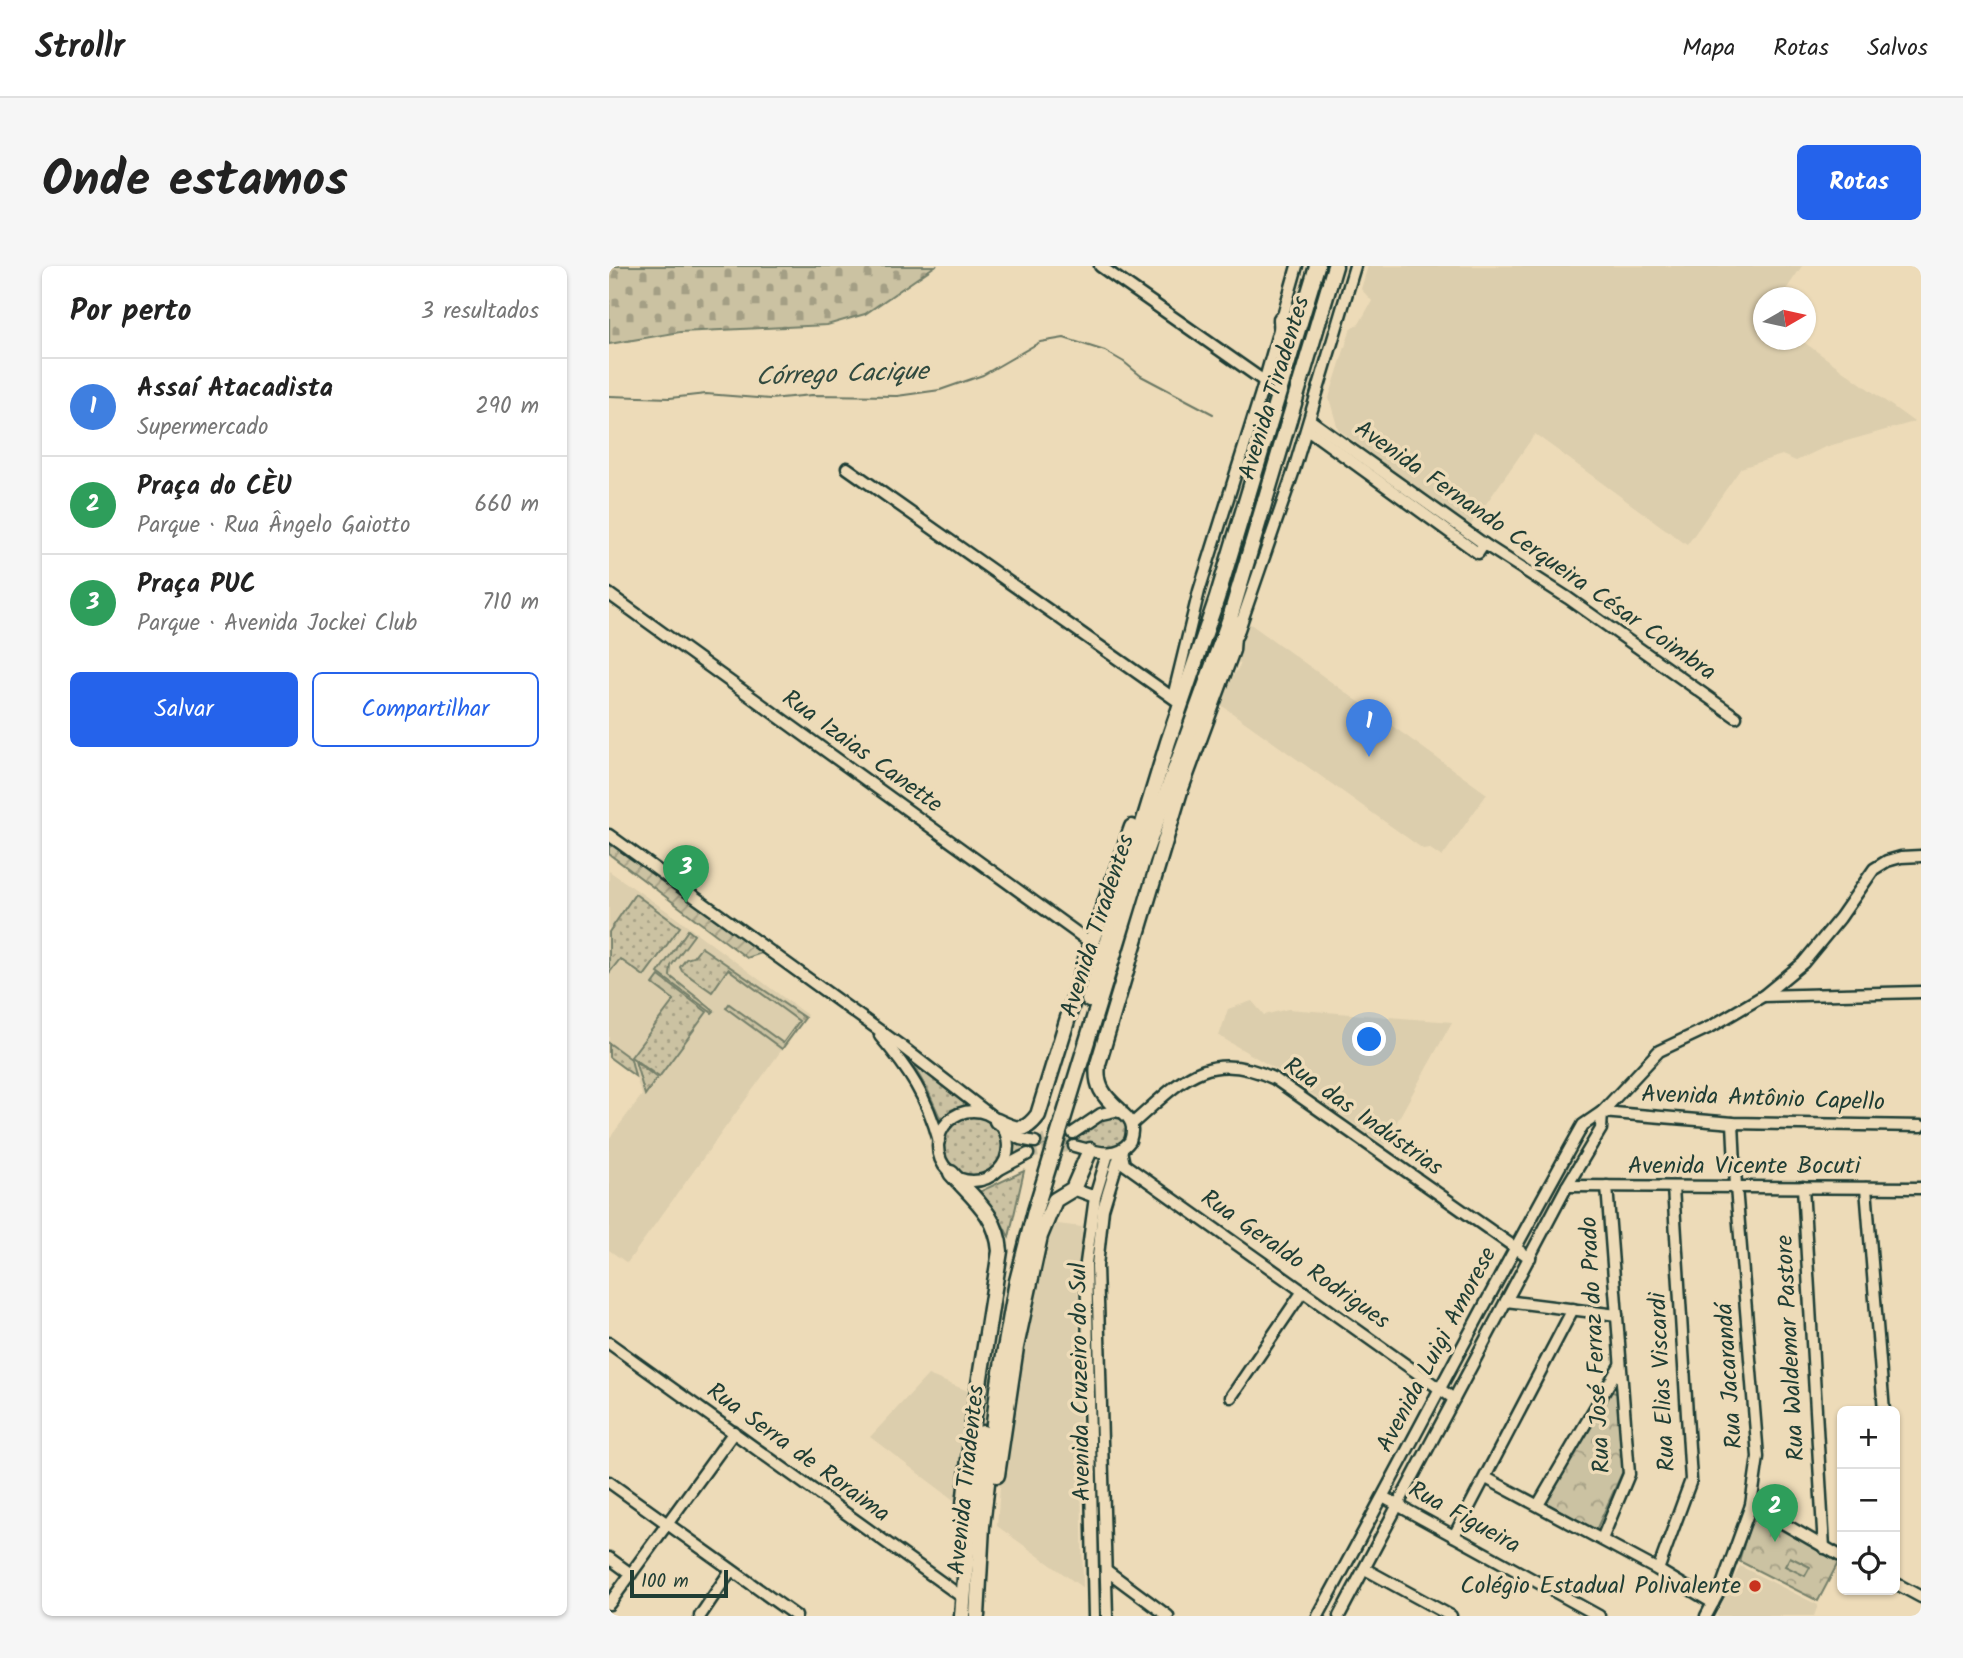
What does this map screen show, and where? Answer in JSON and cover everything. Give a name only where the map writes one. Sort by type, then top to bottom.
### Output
[{"type":"highway","name":"Avenida Tiradentes","points":[[977,1616],[972,1567],[996,1345],[1015,1251],[1107,936],[1168,742],[1177,701],[1217,598],[1317,266]]},
{"type":"highway","name":"Avenida Tiradentes","points":[[962,1616],[1017,1281],[1060,1126],[1143,858],[1230,618],[1335,266]]},
{"type":"highway","points":[[1274,410],[1283,359],[1282,320]]},
{"type":"highway","points":[[1119,1110],[1101,1093],[1098,1064],[1180,791],[1232,650],[1236,594]]},
{"type":"highway","points":[[997,1122],[1021,1129],[1030,1126],[1038,1115],[1091,943],[1147,785],[1168,742]]},
{"type":"highway","points":[[1143,858],[1180,791]]},
{"type":"highway","points":[[972,1567],[993,1506],[1016,1347],[1036,1250],[1055,1200],[1073,1189],[1090,1150]]},
{"type":"highway","points":[[951,1173],[992,1219],[997,1228],[1000,1251],[983,1348],[966,1476],[963,1535],[972,1567]]},
{"type":"street","points":[[1100,266],[1265,381]]},
{"type":"street","points":[[847,468],[1177,701],[1199,591],[1265,381],[1297,266]]},
{"type":"street","points":[[1232,650],[1308,424],[1355,266]]},
{"type":"street","name":"Avenida Fernando Cerqueira César Coimbra","points":[[1308,424],[1481,548],[1568,598],[1736,717]]},
{"type":"street","name":"Rua Izaias Canette","points":[[609,594],[1091,943]]},
{"type":"street","points":[[609,835],[871,1025],[1020,1139],[1035,1142]]},
{"type":"street","name":"Avenida Luigi Amorese","points":[[1318,1616],[1441,1389],[1514,1247],[1583,1125],[1602,1112],[1660,1051],[1712,1026],[1763,996],[1803,963],[1840,918],[1874,869],[1901,857],[1921,856]]},
{"type":"street","points":[[1763,996],[1921,992]]},
{"type":"street","points":[[871,1025],[903,1063],[918,1086],[931,1113],[941,1159],[951,1173],[976,1181],[989,1177],[1028,1154]]},
{"type":"street","name":"Rua das Indústrias","points":[[1132,1124],[1193,1073],[1224,1066],[1254,1069],[1275,1079],[1530,1258]]},
{"type":"street","points":[[1073,1133],[1101,1114],[1119,1110],[1129,1116],[1132,1124]]},
{"type":"street","points":[[939,1142],[943,1129],[957,1115],[977,1111],[997,1122],[1008,1150],[999,1169]]},
{"type":"street","name":"Avenida Luigi Amorese","points":[[1339,1616],[1567,1186],[1601,1129],[1602,1112]]},
{"type":"street","name":"Avenida Antônio Capello","points":[[1602,1112],[1734,1124],[1921,1126]]},
{"type":"street","name":"Avenida Cruzeiro do Sul","points":[[1107,1616],[1098,1276],[1103,1209],[1121,1150],[1130,1141],[1132,1124]]},
{"type":"street","name":"Rua Jacarandá","points":[[1706,1616],[1721,1588],[1751,1505],[1758,1457],[1736,1187],[1734,1124]]},
{"type":"street","points":[[1074,1146],[1108,1154],[1121,1150]]},
{"type":"street","name":"Rua Geraldo Rodrigues","points":[[1121,1150],[1124,1164],[1454,1399]]},
{"type":"street","name":"Avenida Cruzeiro do Sul","points":[[1094,1616],[1086,1270],[1095,1197],[1108,1154]]},
{"type":"street","name":"Avenida Vicente Bocuti","points":[[1567,1186],[1921,1188]]},
{"type":"street","name":"Rua José Ferraz do Prado","points":[[1602,1539],[1629,1474],[1607,1186]]},
{"type":"street","name":"Rua Elias Viscardi","points":[[1658,1570],[1691,1480],[1672,1187]]},
{"type":"street","name":"Rua Waldemar Pastore","points":[[1803,1187],[1824,1548]]},
{"type":"street","points":[[1866,1188],[1884,1406]]},
{"type":"street","points":[[1073,1189],[1095,1197]]},
{"type":"street","points":[[1086,1270],[1098,1276]]},
{"type":"street","points":[[1231,1396],[1303,1291]]},
{"type":"street","points":[[1506,1301],[1617,1315]]},
{"type":"street","points":[[1454,1536],[1573,1309]]},
{"type":"street","name":"Rua Serra de Roraima","points":[[609,1343],[963,1597]]},
{"type":"street","points":[[1538,1505],[1620,1364]]},
{"type":"street","points":[[1608,1385],[1622,1389]]},
{"type":"street","points":[[609,1604],[734,1432]]},
{"type":"street","points":[[1486,1478],[1602,1539],[1713,1603]]},
{"type":"street","points":[[609,1482],[794,1615]]},
{"type":"street","name":"Rua Figueira","points":[[1383,1497],[1599,1616]]},
{"type":"street","points":[[1751,1505],[1837,1554]]},
{"type":"street","points":[[609,1558],[631,1574]]},
{"type":"street","points":[[1365,1569],[1451,1616]]},
{"type":"street","points":[[700,1616],[731,1570]]},
{"type":"street","points":[[1106,1570],[1168,1616]]},
{"type":"street","points":[[1900,1586],[1921,1597]]},
{"type":"shaded area","points":[[1368,266],[1802,266],[1788,287],[1753,287],[1753,350],[1815,350],[1914,422],[1825,447],[1796,461],[1782,455],[1741,468],[1687,545],[1535,434],[1469,528],[1338,429],[1329,398],[1351,328],[1359,324],[1372,301],[1361,289]]},
{"type":"shaded area","points":[[1249,623],[1487,794],[1442,857],[1429,848],[1423,849],[1221,705],[1223,691],[1241,664],[1237,661]]},
{"type":"shaded area","points":[[609,871],[807,1015],[627,1263],[609,1250],[609,1139],[642,1095],[635,1076],[609,1057]]},
{"type":"shaded area","points":[[1252,1001],[1264,1015],[1288,1009],[1452,1022],[1384,1145],[1281,1072],[1219,1036],[1228,1009]]},
{"type":"shaded area","points":[[1050,1223],[1082,1227],[1078,1294],[1083,1588],[997,1526],[1010,1397]]},
{"type":"shaded area","points":[[928,1375],[968,1391],[955,1501],[870,1437]]},
{"type":"shaded area","name":"Colégio Estadual Polivalente","points":[[1740,1566],[1818,1605],[1814,1616],[1716,1616]]},
{"type":"green space","points":[[609,266],[935,266],[865,314],[827,325],[680,332],[609,344]]},
{"type":"green space","points":[[614,840],[765,952],[747,958],[609,854]]},
{"type":"green space","points":[[635,894],[680,927],[644,976],[620,959],[609,973],[609,932]]},
{"type":"green space","points":[[688,930],[694,935],[671,966],[670,976],[714,1011],[712,1013],[658,973]]},
{"type":"green space","points":[[701,947],[805,1018],[782,1049],[726,1008],[729,1004],[783,1043],[799,1021],[728,969],[712,992],[682,971],[680,967],[686,959],[693,957]]},
{"type":"green space","points":[[659,976],[707,1012],[659,1077],[631,1057],[674,1000],[653,984]]},
{"type":"green space","points":[[609,1043],[631,1059],[635,1076],[609,1057]]},
{"type":"green space","points":[[910,1060],[967,1105],[951,1110],[941,1120]]},
{"type":"green space","points":[[635,1061],[657,1078],[645,1095]]},
{"type":"green space","points":[[973,1115],[994,1124],[1003,1145],[994,1166],[973,1175],[952,1166],[943,1145],[952,1124]]},
{"type":"green space","points":[[1114,1115],[1122,1118],[1128,1131],[1119,1146],[1104,1148],[1072,1142],[1041,1147],[1012,1156],[1014,1140],[1033,1145],[1078,1135],[1100,1120]]},
{"type":"green space","points":[[1024,1171],[1009,1237],[996,1212],[979,1192]]},
{"type":"green space","points":[[1605,1390],[1620,1394],[1623,1471],[1596,1530],[1546,1503]]},
{"type":"green space","points":[[1760,1517],[1837,1560],[1818,1601],[1739,1561],[1750,1524]]},
{"type":"green space","points":[[1790,1557],[1810,1567],[1805,1576],[1785,1566]]},
{"type":"waterway","name":"Córrego Cacique","points":[[609,396],[670,398],[706,394],[770,399],[812,395],[897,396],[940,390],[983,375],[1040,342],[1064,338],[1105,351],[1141,376],[1213,414]]},
{"type":"tunnel","points":[[1035,1142],[1073,1133]]},
{"type":"tunnel","points":[[1028,1154],[1074,1146]]},
{"type":"place","name":"Assaí Atacadista","points":[[1369,757]]},
{"type":"place","name":"Praça PUC","points":[[686,903]]},
{"type":"place","name":"Praça do CÈU","points":[[1775,1542]]},
{"type":"place","name":"Colégio Estadual Polivalente","points":[[1755,1586]]}]
